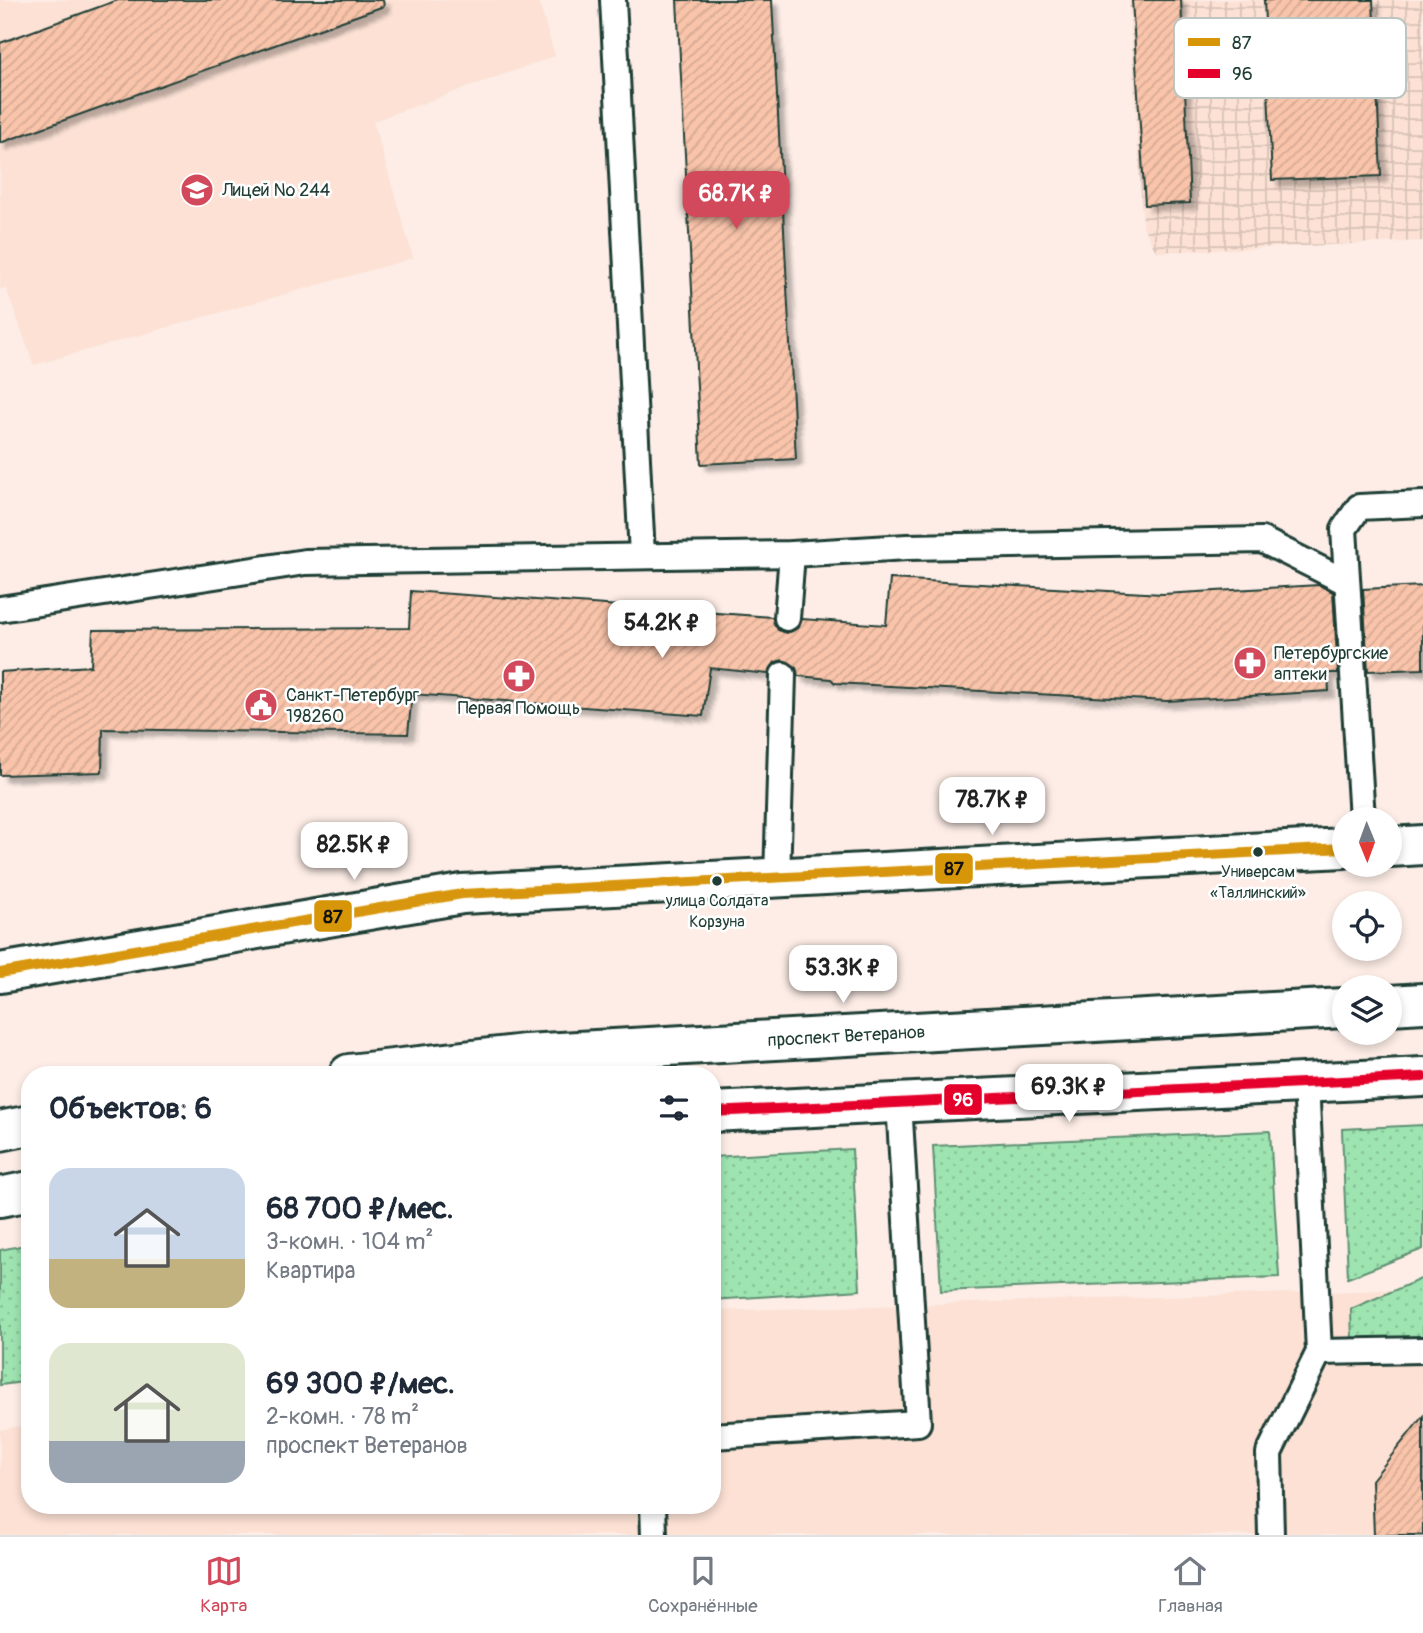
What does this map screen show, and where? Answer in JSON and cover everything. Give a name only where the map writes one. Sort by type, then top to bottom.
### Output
[{"type":"main road","points":[[0,973],[462,894],[1332,849]]},
{"type":"main road","points":[[1402,1004],[1423,1003]]},
{"type":"main road","name":"проспект Ветеранов","points":[[419,1066],[525,1054],[1332,1009]]},
{"type":"main road","points":[[721,1112],[1423,1077]]},
{"type":"main road","points":[[0,1131],[21,1127]]},
{"type":"main road","points":[[0,1196],[21,1192]]},
{"type":"lane","points":[[613,0],[642,555]]},
{"type":"lane","points":[[1361,807],[1344,528],[1359,507],[1423,504]]},
{"type":"lane","points":[[0,609],[305,562],[792,554],[907,548],[1262,540],[1346,583]]},
{"type":"lane","points":[[786,618],[792,554]]},
{"type":"lane","points":[[778,879],[783,675]]},
{"type":"lane","points":[[1271,1535],[1269,1453],[1319,1352],[1306,1082]]},
{"type":"lane","points":[[721,1435],[918,1423],[899,1102]]},
{"type":"lane","points":[[1319,1352],[1423,1350]]},
{"type":"lane","points":[[653,1514],[654,1535]]},
{"type":"shaded area","name":"Лицей № 244","points":[[0,0],[538,0],[555,56],[373,121],[413,258],[34,365],[6,288],[0,289]]},
{"type":"shaded area","points":[[1129,0],[1423,0],[1423,241],[1156,252],[1143,226]]},
{"type":"shaded area","points":[[1423,1289],[1423,1535],[0,1535],[0,1430],[21,1426],[21,1514],[721,1514],[721,1311]]},
{"type":"green space","points":[[1423,1125],[1423,1249],[1348,1278],[1342,1129]]},
{"type":"green space","points":[[1270,1131],[1279,1277],[941,1291],[933,1146]]},
{"type":"green space","points":[[852,1149],[860,1290],[721,1299],[721,1156]]},
{"type":"green space","points":[[21,1246],[21,1382],[0,1385],[0,1250]]},
{"type":"green space","points":[[1423,1278],[1423,1338],[1352,1340],[1351,1309]]},
{"type":"building","points":[[118,0],[383,0],[384,6],[0,143],[0,43]]},
{"type":"building","points":[[677,0],[772,0],[796,459],[701,464]]},
{"type":"building","points":[[1132,0],[1181,0],[1182,18],[1174,18],[1174,98],[1185,98],[1190,203],[1145,205]]},
{"type":"building","points":[[1264,0],[1373,0],[1374,18],[1265,18]]},
{"type":"building","points":[[1268,98],[1377,98],[1381,176],[1272,180]]},
{"type":"building","points":[[890,579],[1163,594],[1319,585],[1333,592],[1338,673],[1328,673],[1329,691],[1167,701],[835,683],[831,679],[798,676],[796,667],[783,660],[775,662],[768,674],[710,668],[703,716],[412,694],[408,734],[103,729],[102,772],[0,775],[0,672],[91,666],[93,630],[409,628],[411,591],[772,617],[778,630],[787,633],[799,627],[802,619],[886,625]]},
{"type":"building","points":[[1423,586],[1423,669],[1368,671],[1363,589]]},
{"type":"building","points":[[1423,1416],[1423,1535],[1374,1535],[1372,1480]]},
{"type":"transit line","name":"87","points":[[0,973],[462,894],[1332,849]]},
{"type":"transit line","name":"96","points":[[721,1112],[1423,1077]]},
{"type":"place","name":"Лицей № 244","points":[[197,190]]},
{"type":"place","name":"Петербургские аптеки","points":[[1250,663]]},
{"type":"place","name":"Первая Помощь","points":[[519,676]]},
{"type":"place","name":"Санкт-Петербург 198260","points":[[261,705]]},
{"type":"place","name":"Универсам «Таллинский»","points":[[1258,852]]},
{"type":"place","name":"улица Солдата Корзуна","points":[[717,881]]}]
